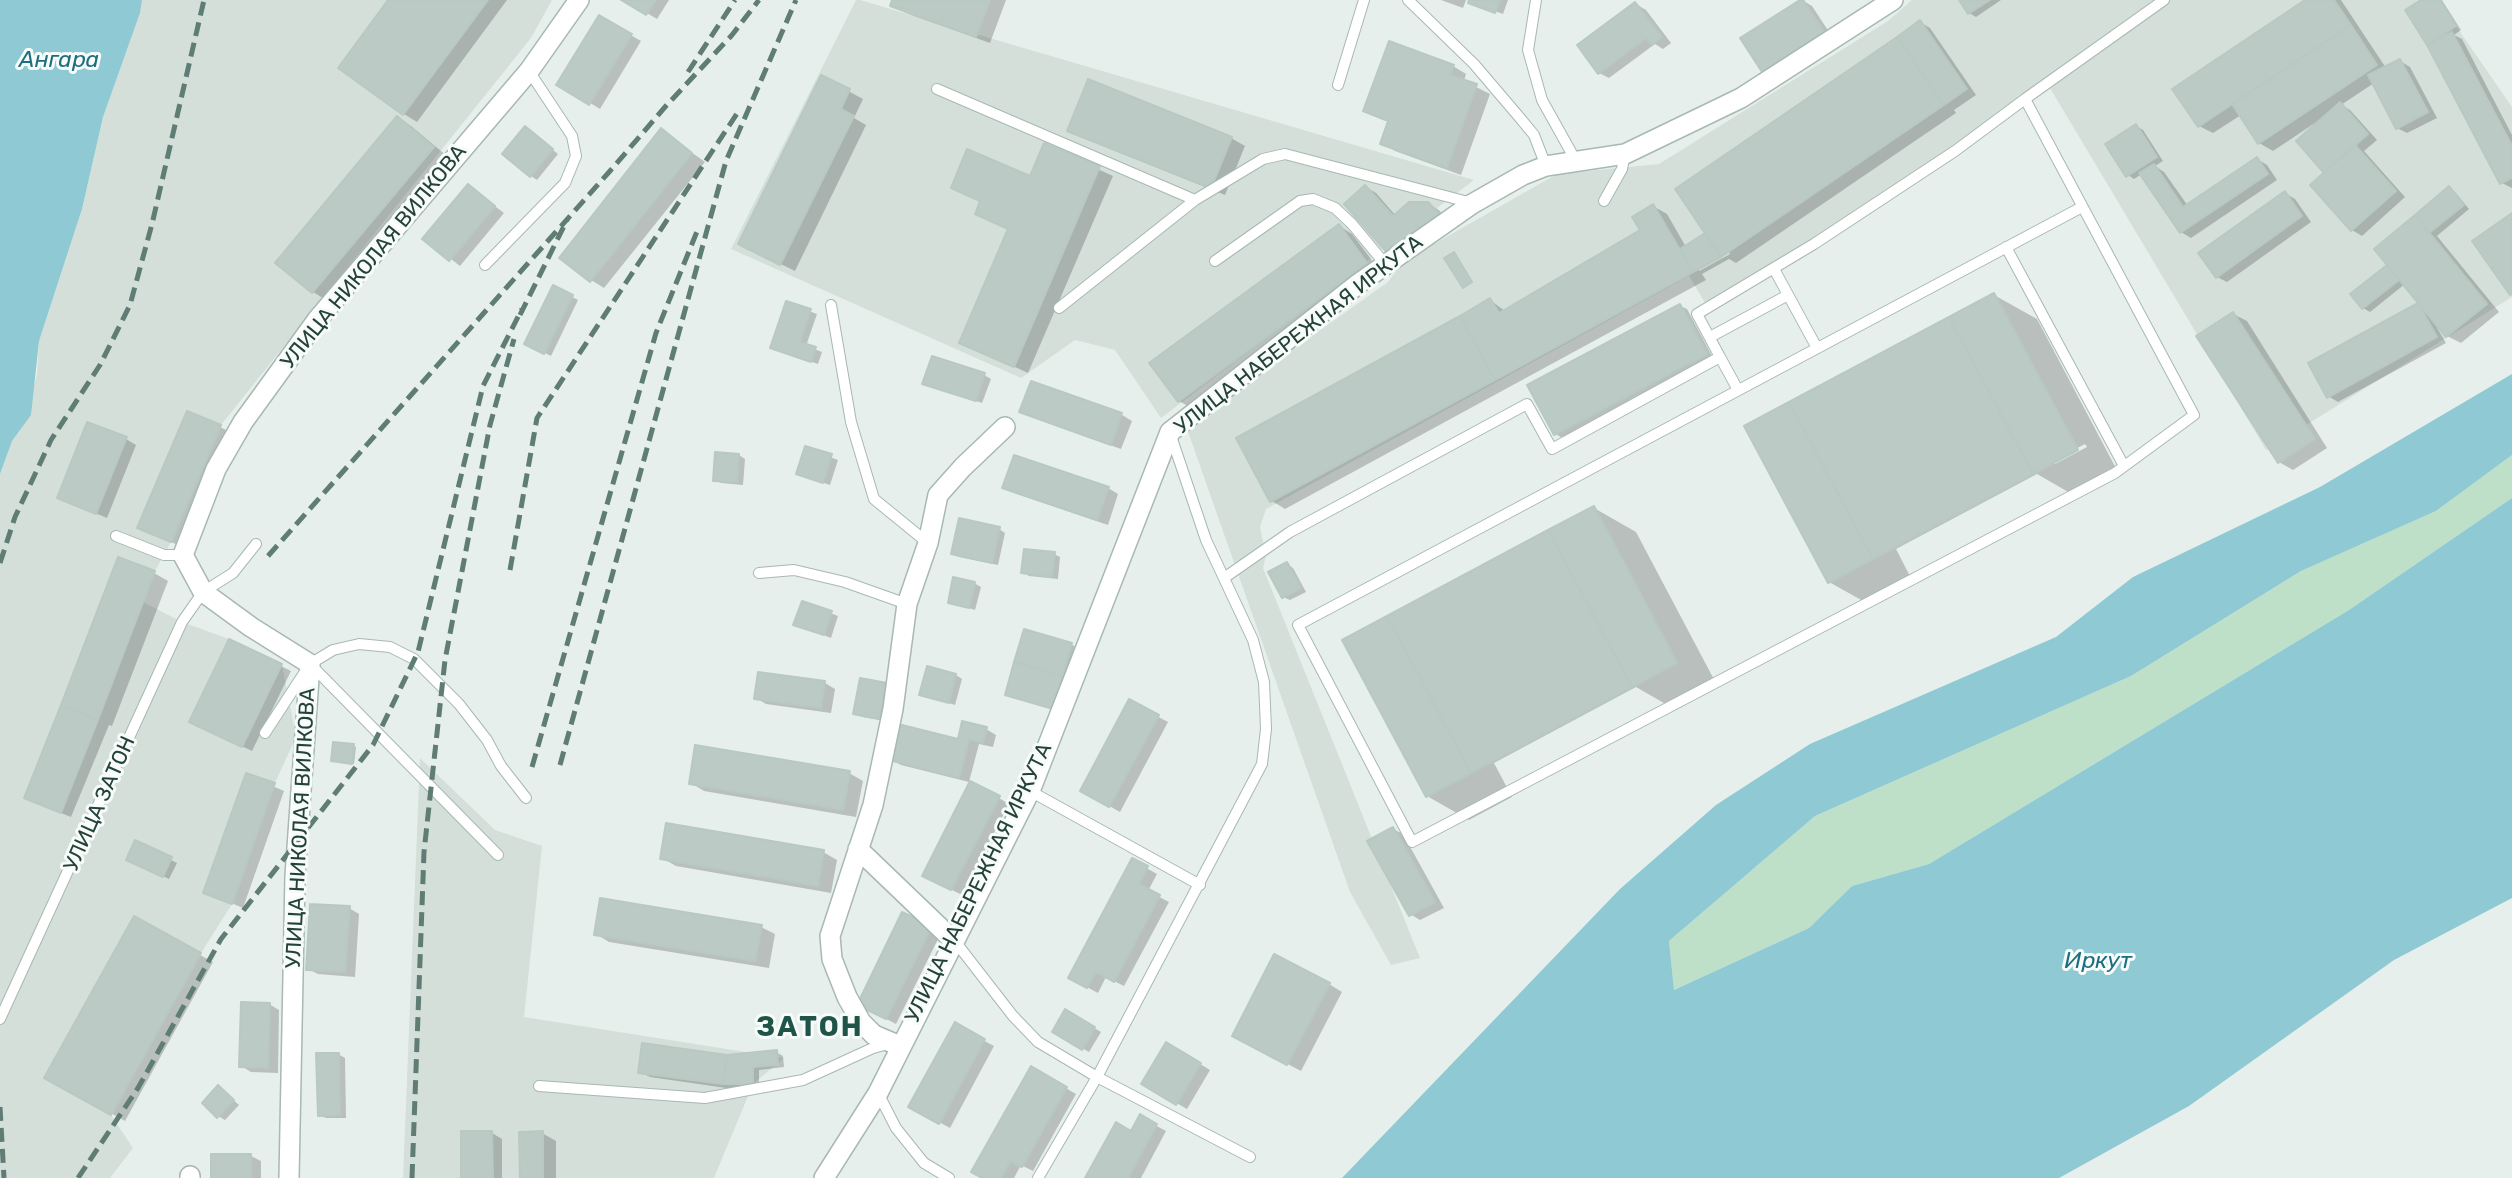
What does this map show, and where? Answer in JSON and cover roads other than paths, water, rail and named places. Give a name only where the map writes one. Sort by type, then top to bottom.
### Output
[{"type":"street","name":"УЛИЦА НИКОЛАЯ ВИЛКОВА","points":[[289,1178],[295,876],[310,664],[251,627],[203,592],[183,555],[216,469],[259,400],[317,320],[529,71],[579,0]]},
{"type":"street","name":"УЛИЦА НАБЕРЕЖНАЯ ИРКУТА","points":[[824,1178],[878,1093],[896,1044],[1030,791],[1170,432],[1386,265],[1472,204],[1523,175],[1546,166],[1625,154],[1741,98],[1893,0]]},
{"type":"street","points":[[896,1044],[874,1035],[861,1022],[847,997],[832,959],[830,936],[873,806],[893,709],[907,604],[928,543],[939,495],[963,467],[1006,426]]},
{"type":"street","points":[[858,849],[953,940]]},
{"type":"lane","points":[[1338,85],[1364,0]]},
{"type":"lane","points":[[1408,0],[1474,64],[1521,118],[1534,135],[1546,166]]},
{"type":"lane","points":[[1536,0],[1528,50],[1542,100],[1576,161]]},
{"type":"lane","points":[[1738,390],[1698,314],[1814,244],[1955,151],[2164,0]]},
{"type":"lane","points":[[485,265],[565,183],[576,156],[572,136],[529,71]]},
{"type":"lane","points":[[937,89],[1195,200]]},
{"type":"lane","points":[[2025,99],[2194,415],[2115,473],[1412,842],[1298,625],[2082,206]]},
{"type":"lane","points":[[1059,308],[1195,200],[1263,159],[1285,154],[1472,204]]},
{"type":"lane","points":[[1604,201],[1622,169],[1625,154]]},
{"type":"lane","points":[[1215,261],[1300,201],[1314,199],[1335,208],[1386,265]]},
{"type":"lane","points":[[2006,247],[2124,466]]},
{"type":"lane","points":[[1773,269],[1817,348]]},
{"type":"lane","points":[[1710,337],[1788,295]]},
{"type":"lane","points":[[831,305],[851,422],[874,499],[928,543]]},
{"type":"lane","points":[[1224,578],[1290,531],[1527,404],[1552,449],[1720,357]]},
{"type":"lane","points":[[1038,1178],[1097,1077],[1262,764],[1266,729],[1264,682],[1253,640],[1206,540],[1170,432]]},
{"type":"lane","points":[[116,536],[164,555],[183,555]]},
{"type":"lane","points":[[203,592],[233,573],[256,544]]},
{"type":"lane","points":[[759,573],[794,570],[845,582],[907,604]]},
{"type":"lane","name":"УЛИЦА ЗАТОН","points":[[0,1019],[182,622],[203,592]]},
{"type":"lane","points":[[265,733],[310,664],[333,650],[359,644],[390,647],[414,660],[459,704],[526,798]]},
{"type":"lane","points":[[310,664],[498,855]]},
{"type":"lane","points":[[1030,791],[1200,885]]},
{"type":"lane","points":[[953,940],[1013,1016],[1038,1042],[1097,1077],[1250,1157]]},
{"type":"lane","points":[[539,1086],[705,1098],[803,1080],[873,1048],[896,1044]]},
{"type":"lane","points":[[878,1093],[895,1128],[924,1163],[949,1178]]},
{"type":"water","name":"Ангара","points":[[0,0],[142,0],[140,13],[103,117],[82,209],[39,341],[31,415],[12,441],[0,474]]},
{"type":"water","name":"Иркут","points":[[2512,374],[2512,455],[2436,511],[2301,571],[2131,676],[1815,816],[1669,941],[1674,990],[1809,928],[1852,886],[1929,864],[2349,610],[2512,498],[2512,898],[2394,960],[2189,1106],[2059,1178],[1342,1178],[1620,889],[1716,805],[1810,744],[2056,637],[2133,577],[2320,487]]},
{"type":"railway","points":[[0,563],[15,517],[51,440],[100,365],[130,305],[152,224],[204,0]]},
{"type":"railway","points":[[688,72],[735,0]]},
{"type":"railway","points":[[268,556],[665,107],[732,35],[759,0]]},
{"type":"railway","points":[[560,765],[726,161],[796,0]]},
{"type":"railway","points":[[510,570],[537,418],[738,112]]},
{"type":"railway","points":[[520,315],[568,218]]},
{"type":"railway","points":[[532,767],[656,333],[698,229]]},
{"type":"railway","points":[[78,1178],[138,1088],[221,939],[373,745],[418,652],[483,386],[522,309]]},
{"type":"railway","points":[[412,1178],[424,852],[445,660],[490,425],[514,339]]},
{"type":"railway","points":[[0,1107],[4,1178]]},
{"type":"district","name":"ЗАТОН","points":[[810,1028]]}]
